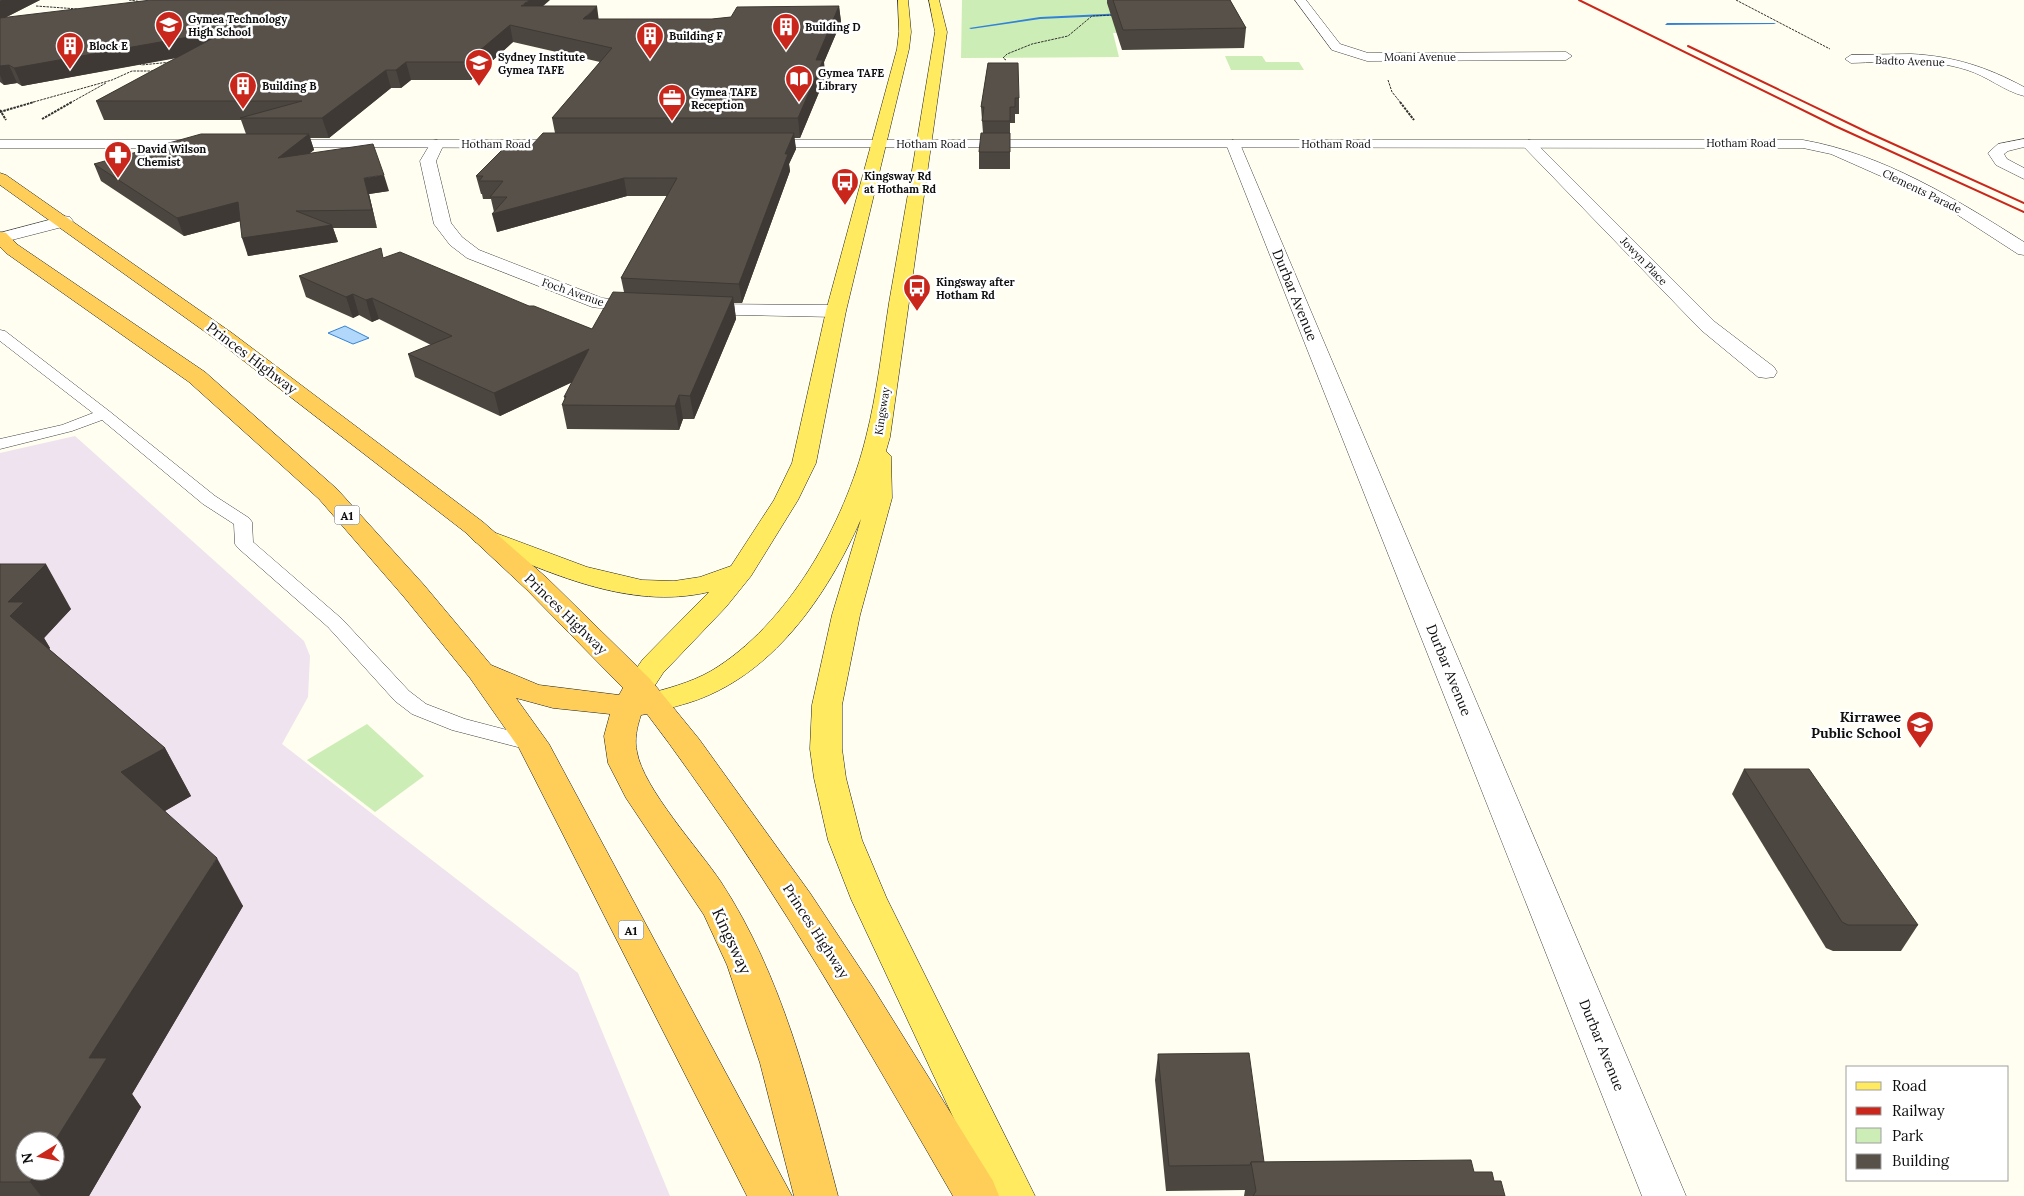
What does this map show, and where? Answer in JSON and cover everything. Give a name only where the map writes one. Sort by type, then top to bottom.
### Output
[{"type":"highway","name":"Princes Highway","points":[[0,178],[232,343],[484,537],[537,584],[641,698],[759,846],[825,943],[977,1196]]},
{"type":"highway","name":"A1","points":[[0,238],[197,377],[328,494],[414,591],[480,671],[533,744],[770,1196]]},
{"type":"highway","name":"Kingsway","points":[[480,671],[503,684],[539,696],[641,698]]},
{"type":"highway","name":"Kingsway","points":[[641,698],[623,723],[620,746],[622,755],[640,793],[704,885],[732,933],[774,1046],[800,1132],[816,1196]]},
{"type":"main road","name":"Kingsway","points":[[903,0],[905,32],[903,49],[836,310],[804,463],[786,500],[742,570],[716,601],[653,666],[641,698],[689,692],[721,677],[745,660],[797,608],[837,543],[872,463],[878,437],[941,32],[934,0]]},
{"type":"main road","points":[[878,437],[880,498],[846,615],[828,705],[826,749],[830,778],[845,840],[869,899],[1014,1196]]},
{"type":"main road","points":[[484,537],[600,581],[638,589],[665,590],[698,587],[724,579],[742,570]]},
{"type":"street","name":"Moani Avenue","points":[[1300,0],[1336,47],[1368,57],[1566,56]]},
{"type":"street","name":"Badto Avenue","points":[[1850,59],[1916,59],[1949,62],[1979,70],[2024,92]]},
{"type":"street","name":"Hotham Road","points":[[747,144],[1775,143],[1814,145]]},
{"type":"street","points":[[2024,143],[2003,147],[1996,153],[2001,162],[2024,174]]},
{"type":"street","points":[[0,144],[217,144]]},
{"type":"street","points":[[0,154],[49,144]]},
{"type":"street","name":"Hotham Road","points":[[264,144],[588,144]]},
{"type":"street","name":"Foch Avenue","points":[[437,144],[428,161],[442,224],[456,241],[473,254],[599,303],[668,309],[836,310]]},
{"type":"street","name":"Durbar Avenue","points":[[1233,144],[1664,1196]]},
{"type":"street","name":"Jowyn Place","points":[[1529,144],[1708,326],[1766,372]]},
{"type":"street","name":"Clements Parade","points":[[1814,145],[1835,150],[1925,190],[1956,206],[2024,250]]},
{"type":"street","points":[[0,226],[57,217]]},
{"type":"street","points":[[0,238],[57,217]]},
{"type":"lane","points":[[0,334],[104,414],[209,500],[243,522],[244,544],[336,623],[396,689],[414,705],[437,718],[533,744]]},
{"type":"lane","points":[[0,444],[67,428],[104,414]]},
{"type":"path","points":[[129,0],[146,2]]},
{"type":"path","points":[[1736,0],[1850,59]]},
{"type":"path","points":[[36,6],[79,10]]},
{"type":"path","points":[[1006,60],[1003,58],[1007,54],[1032,44],[1068,36],[1092,16],[1115,15]]},
{"type":"path","points":[[1368,57],[1388,80],[1392,92],[1415,122]]},
{"type":"path","points":[[132,58],[141,65]]},
{"type":"path","points":[[38,121],[141,65],[178,62]]},
{"type":"path","points":[[132,71],[162,71]]},
{"type":"path","points":[[0,112],[112,80]]},
{"type":"shaded area","points":[[75,436],[304,641],[310,656],[308,697],[282,744],[578,973],[670,1196],[0,1196],[0,453]]},
{"type":"green space","points":[[962,0],[1154,0],[1126,33],[1113,33],[1119,57],[961,58]]},
{"type":"green space","points":[[1225,56],[1262,56],[1266,62],[1299,62],[1304,70],[1231,70]]},
{"type":"green space","points":[[367,724],[424,776],[375,812],[307,760]]},
{"type":"water","points":[[345,326],[369,338],[353,344],[328,333]]},
{"type":"building","points":[[151,0],[529,0],[521,6],[597,6],[583,19],[712,19],[731,17],[737,7],[839,6],[816,60],[823,60],[798,118],[552,118],[612,48],[510,25],[466,62],[406,62],[396,70],[386,70],[322,118],[240,118],[302,101],[96,101],[228,30],[14,68],[9,65],[0,66],[0,18]]},
{"type":"building","points":[[1113,0],[1230,0],[1246,28],[1123,30]]},
{"type":"building","points":[[988,63],[1018,63],[1019,98],[1015,98],[1015,107],[1010,107],[1010,121],[982,121],[984,107],[981,107]]},
{"type":"building","points":[[543,133],[794,133],[785,154],[788,154],[739,284],[621,278],[677,178],[624,178],[492,214],[507,197],[490,197],[503,181],[479,181],[483,176],[476,176],[507,145],[532,145]]},
{"type":"building","points":[[981,133],[1010,133],[1010,152],[979,152]]},
{"type":"building","points":[[201,134],[309,134],[278,158],[373,144],[384,175],[364,178],[372,210],[296,211],[332,225],[242,238],[238,202],[177,218],[94,164]]},
{"type":"building","points":[[381,248],[383,258],[400,252],[529,306],[534,306],[592,329],[613,292],[733,297],[690,396],[679,395],[675,406],[562,405],[566,396],[564,397],[589,349],[494,393],[408,354],[452,336],[372,298],[366,300],[353,294],[346,297],[299,276]]},
{"type":"building","points":[[0,564],[46,564],[8,602],[24,602],[10,616],[165,748],[121,772],[217,858],[89,1058],[107,1058],[61,1131],[15,1131],[15,1181],[30,1182],[0,1182]]},
{"type":"building","points":[[1744,769],[1809,769],[1918,925],[1848,925],[1842,922]]},
{"type":"building","points":[[1249,1053],[1264,1162],[1251,1162],[1250,1165],[1169,1166],[1158,1054]]},
{"type":"building","points":[[1471,1160],[1474,1172],[1492,1172],[1494,1181],[1501,1181],[1505,1196],[1253,1196],[1256,1191],[1251,1162]]},
{"type":"waterway","points":[[971,28],[1040,18],[1126,14]]},
{"type":"waterway","points":[[1667,24],[1774,24]]},
{"type":"railway","points":[[1579,0],[1835,126],[2024,212]]},
{"type":"railway","points":[[1688,46],[1869,133],[2024,203]]},
{"type":"place","name":"Gymea Technology High School","points":[[169,49]]},
{"type":"place","name":"Building D","points":[[786,51]]},
{"type":"place","name":"Building F","points":[[650,60]]},
{"type":"place","name":"Block E","points":[[70,70]]},
{"type":"place","name":"Sydney Institute Gymea TAFE","points":[[479,87]]},
{"type":"place","name":"Gymea TAFE Library","points":[[799,103]]},
{"type":"place","name":"Building B","points":[[243,110]]},
{"type":"place","name":"Gymea TAFE Reception","points":[[672,122]]},
{"type":"place","name":"David Wilson Chemist","points":[[118,179]]},
{"type":"place","name":"Kingsway Rd at Hotham Rd","points":[[845,206]]},
{"type":"place","name":"Kingsway after Hotham Rd","points":[[917,312]]},
{"type":"place","name":"Kirrawee Public School","points":[[1920,749]]}]
